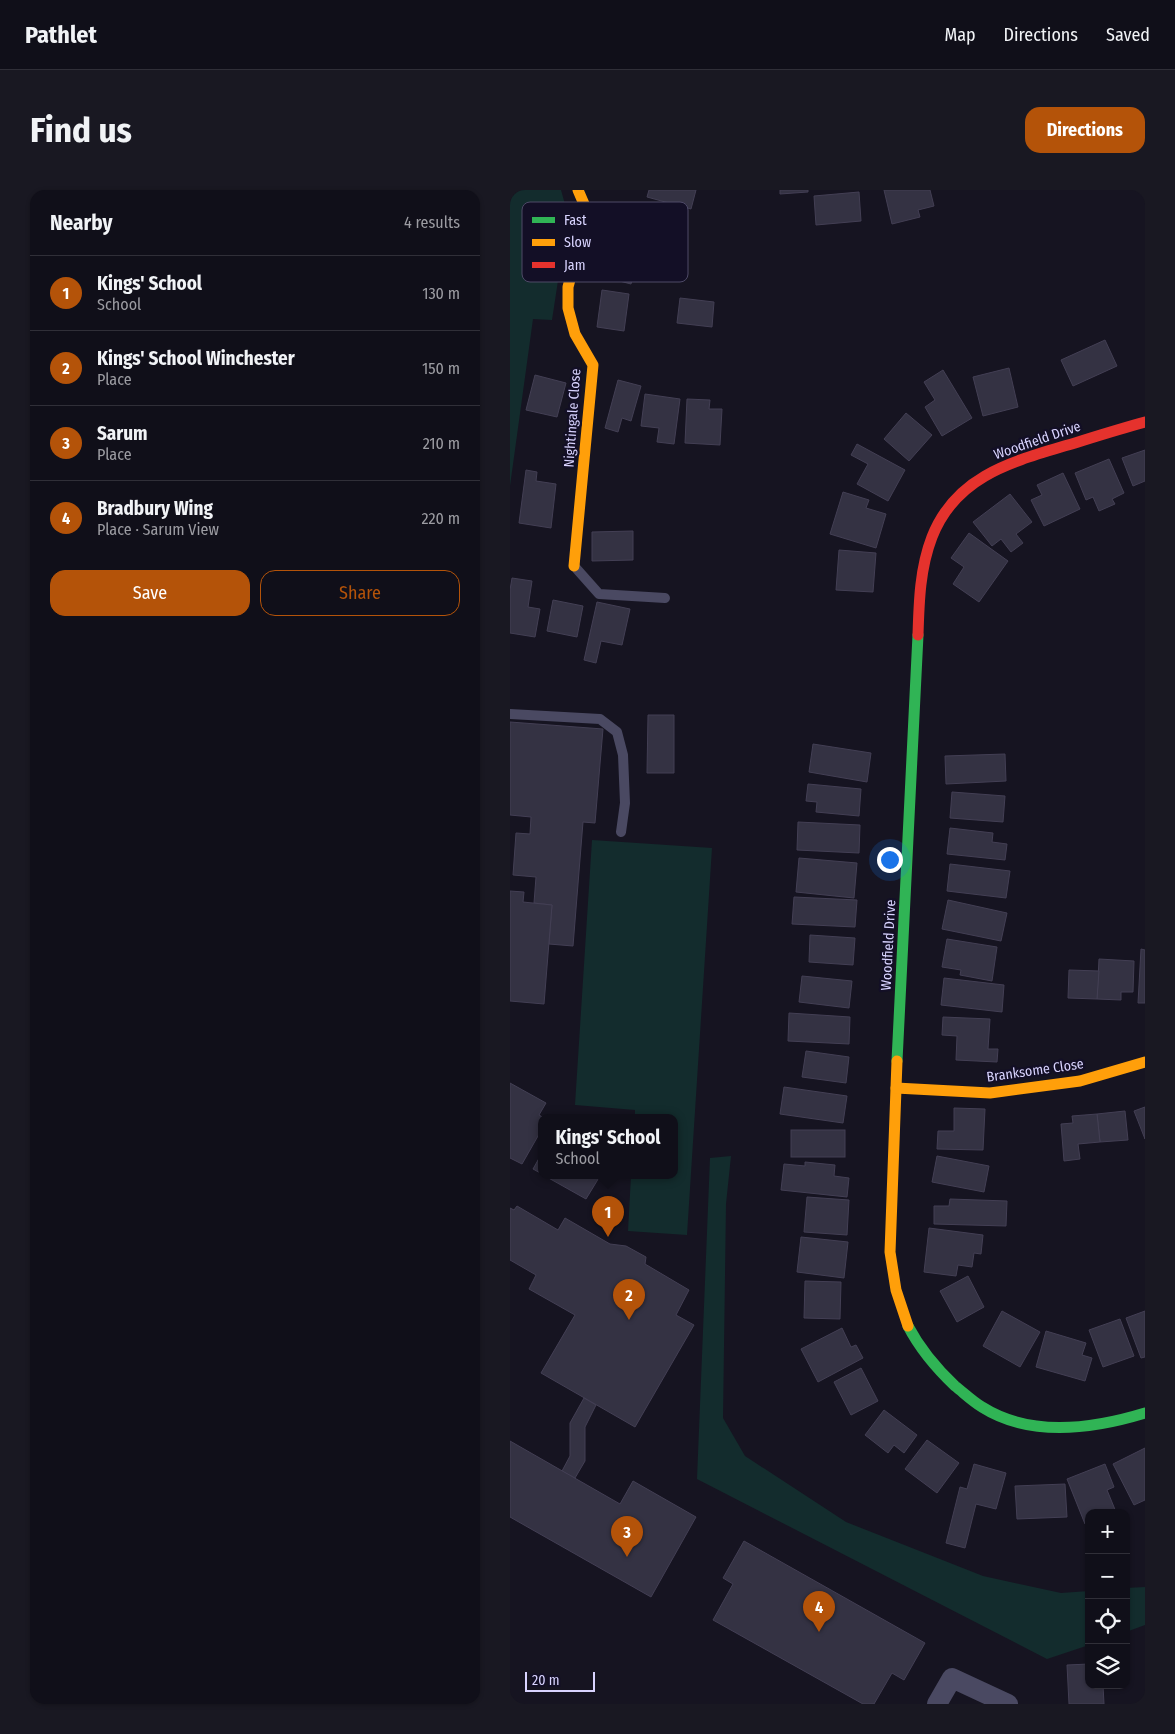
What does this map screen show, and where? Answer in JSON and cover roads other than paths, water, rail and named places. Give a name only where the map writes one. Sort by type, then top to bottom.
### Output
[{"type":"street","name":"Nightingale Close","points":[[578,190],[583,202]]},
{"type":"street","name":"Nightingale Close","points":[[569,282],[566,297],[567,310],[576,339],[593,365],[574,566]]},
{"type":"street","name":"Woodfield Drive","points":[[1145,422],[1027,456],[1001,466],[960,494],[946,512],[928,546],[922,568],[920,587],[890,1252],[898,1303],[917,1345],[937,1369],[985,1409],[1011,1420],[1037,1426],[1077,1428],[1103,1425],[1145,1413]]},
{"type":"street","name":"Branksome Close","points":[[896,1088],[990,1093],[1080,1081],[1145,1062]]},
{"type":"street","points":[[937,1704],[952,1678],[1008,1704]]},
{"type":"lane","points":[[574,566],[599,594],[665,598]]},
{"type":"lane","points":[[510,714],[600,719],[617,732],[623,755],[625,803],[621,832]]},
{"type":"place","name":"Kings' School","points":[[608,1237]]},
{"type":"place","name":"Kings' School Winchester","points":[[629,1320]]},
{"type":"place","name":"Sarum","points":[[627,1557]]},
{"type":"place","name":"Bradbury Wing","points":[[819,1632]]}]
